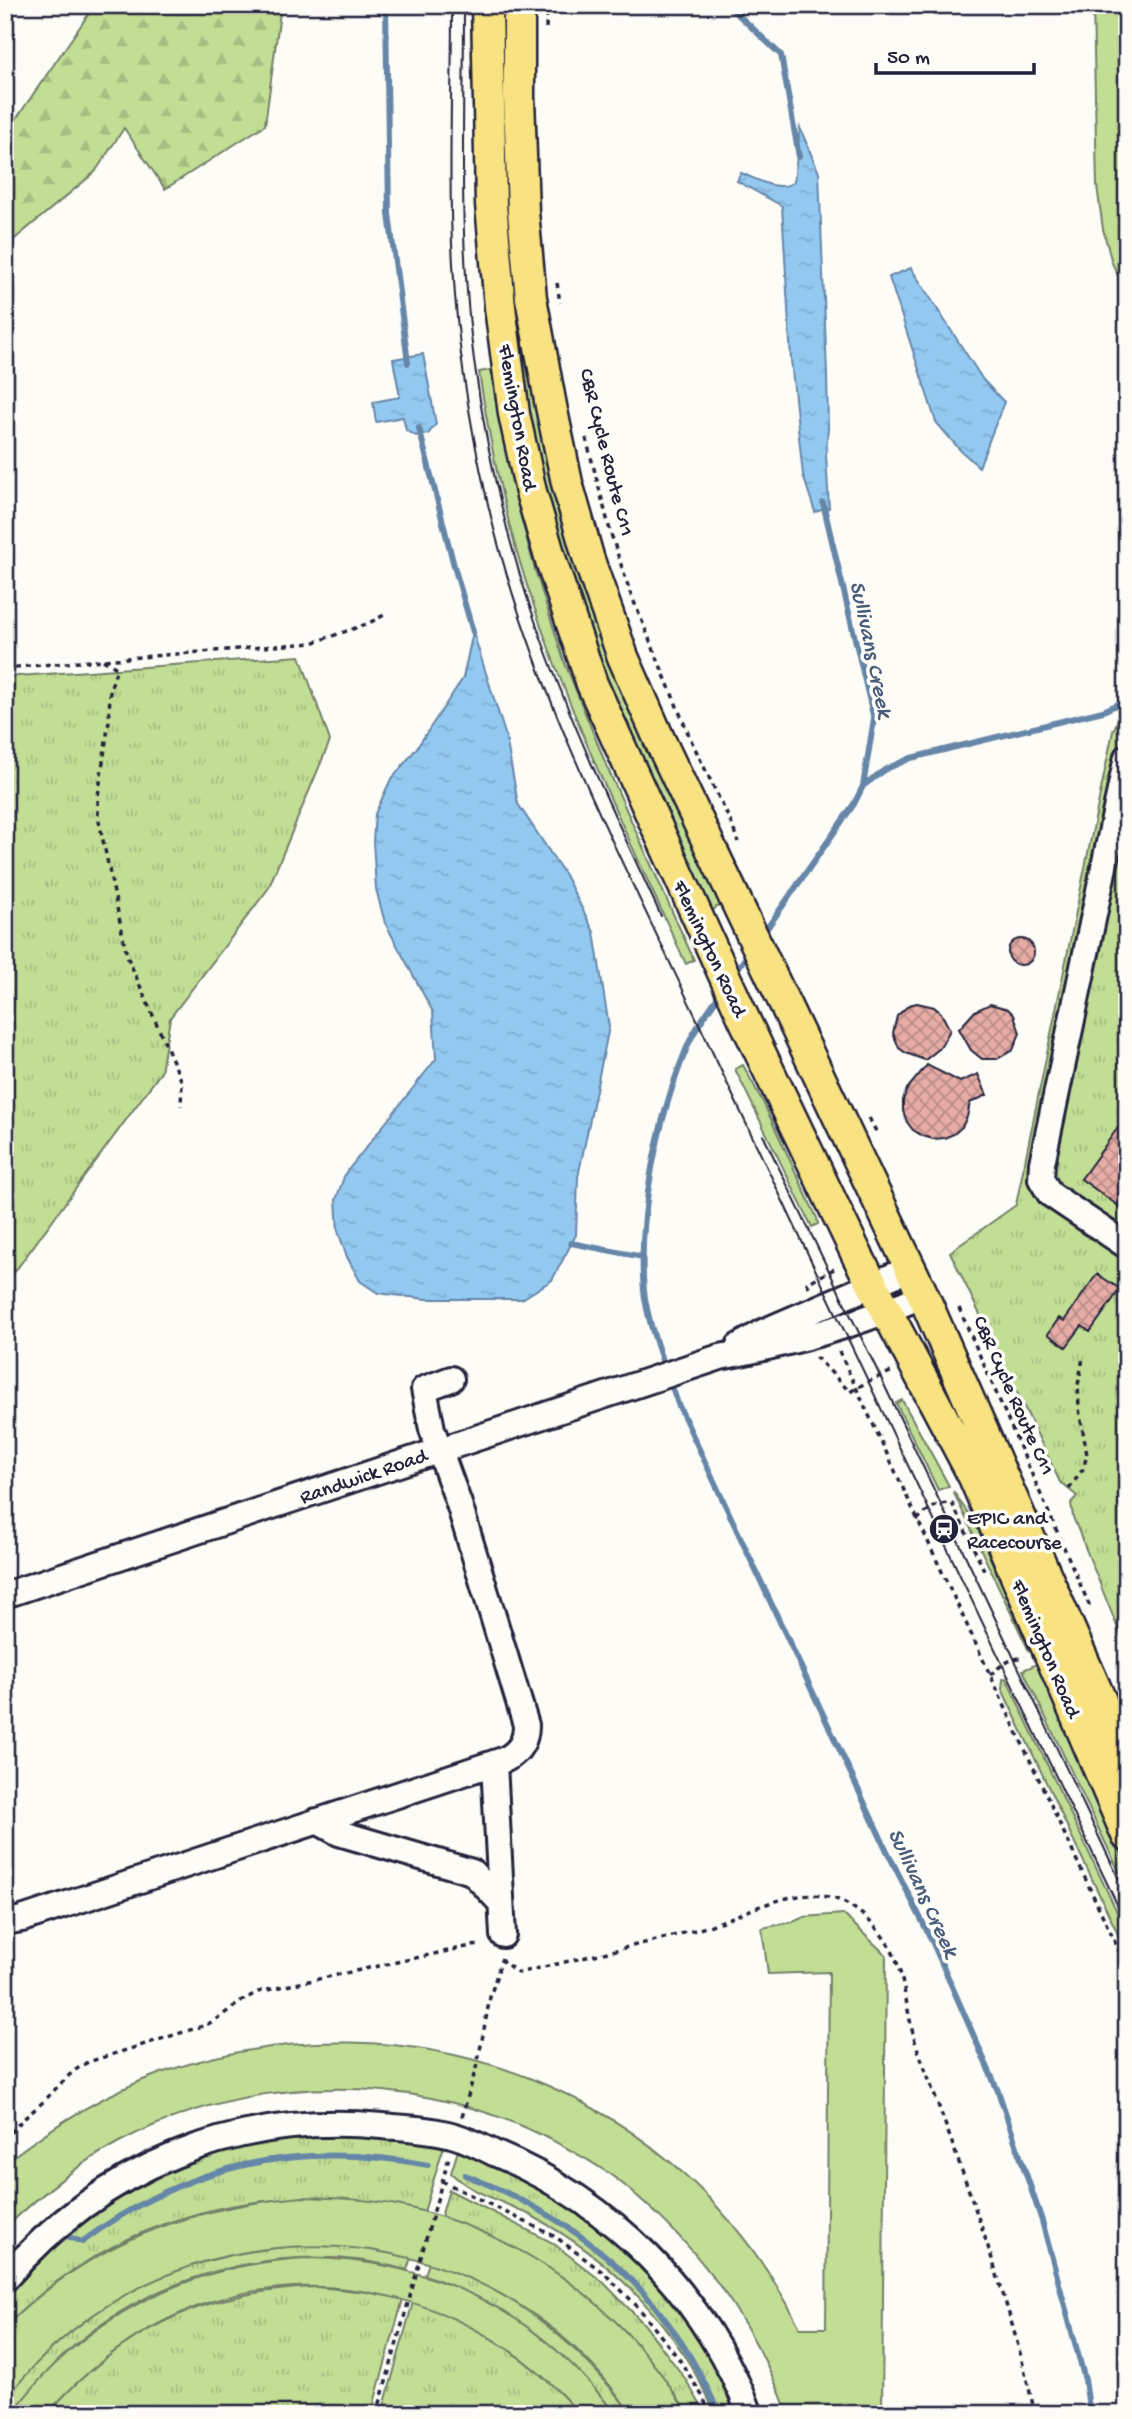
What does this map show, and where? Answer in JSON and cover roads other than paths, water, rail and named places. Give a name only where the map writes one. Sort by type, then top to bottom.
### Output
[{"type":"main road","name":"Flemington Road","points":[[488,5],[491,204],[500,307],[514,414],[531,492],[592,684],[744,1019],[858,1257],[975,1477],[1119,1800],[1127,1835]]},
{"type":"main road","name":"Flemington Road","points":[[519,5],[523,212],[531,298],[567,483],[589,560],[623,657],[660,741],[917,1282],[1127,1760]]},
{"type":"street","points":[[1127,757],[1042,1163],[1041,1179],[1050,1194],[1127,1246]]},
{"type":"street","name":"Randwick Road","points":[[5,1595],[709,1361],[772,1347],[824,1319],[880,1299],[917,1282]]},
{"type":"street","points":[[5,1922],[22,1919],[506,1759],[518,1751],[525,1740],[526,1725],[459,1504],[432,1429],[424,1389],[452,1378]]},
{"type":"street","points":[[492,1944],[501,1903],[494,1763]]},
{"type":"street","points":[[317,1821],[339,1833],[472,1872],[501,1903]]},
{"type":"street","points":[[5,2278],[60,2223],[99,2193],[173,2155],[222,2139],[309,2123],[360,2124],[456,2136],[542,2174],[623,2231],[661,2267],[692,2307],[724,2358],[750,2414]]},
{"type":"water","points":[[800,128],[819,173],[827,374],[826,454],[829,508],[815,512],[803,475],[791,360],[782,206],[737,181],[741,173],[774,186],[794,182]]},
{"type":"water","points":[[911,268],[983,380],[1004,402],[979,467],[936,422],[889,277]]},
{"type":"water","points":[[423,354],[436,424],[428,434],[416,436],[406,430],[403,417],[376,422],[373,402],[400,397],[393,359]]},
{"type":"water","points":[[473,632],[506,737],[518,804],[565,875],[594,932],[609,1027],[578,1177],[576,1235],[552,1280],[522,1299],[426,1299],[378,1293],[360,1281],[347,1257],[338,1231],[336,1200],[345,1174],[436,1059],[433,1012],[385,923],[376,889],[373,841],[375,814],[390,781],[416,749],[463,678]]},
{"type":"waterway","points":[[386,5],[389,214],[408,363]]},
{"type":"waterway","name":"Sullivans Creek","points":[[728,5],[781,55],[799,157]]},
{"type":"waterway","points":[[419,428],[473,632]]},
{"type":"waterway","name":"Sullivans Creek","points":[[763,934],[854,804],[863,786],[874,719],[823,503]]},
{"type":"waterway","points":[[864,785],[886,769],[911,758],[1103,711],[1123,702]]},
{"type":"waterway","name":"Sullivans Creek","points":[[734,974],[750,951]]},
{"type":"waterway","name":"Sullivans Creek","points":[[665,1368],[652,1330],[644,1291],[647,1201],[659,1137],[676,1077],[693,1035],[722,991]]},
{"type":"waterway","points":[[571,1243],[643,1257]]},
{"type":"waterway","name":"Sullivans Creek","points":[[669,1378],[678,1404],[887,1851],[932,1941],[998,2091],[1042,2221],[1085,2380],[1090,2414]]},
{"type":"waterway","points":[[62,2234],[82,2242],[122,2215],[162,2193],[204,2176],[246,2164],[335,2155],[428,2165]]},
{"type":"waterway","points":[[465,2175],[548,2215],[585,2239],[618,2267],[648,2298],[675,2332],[719,2414]]},
{"type":"tram line","points":[[452,5],[450,167],[455,294],[461,353],[469,412],[487,500],[528,641],[583,778],[614,845],[1127,1925]]},
{"type":"tram line","points":[[464,5],[463,183],[466,272],[474,360],[492,466],[518,570],[554,673],[661,916]]},
{"type":"tram line","points":[[763,1135],[1127,1896]]},
{"type":"place","name":"EPIC and Racecourse","points":[[944,1529]]}]
